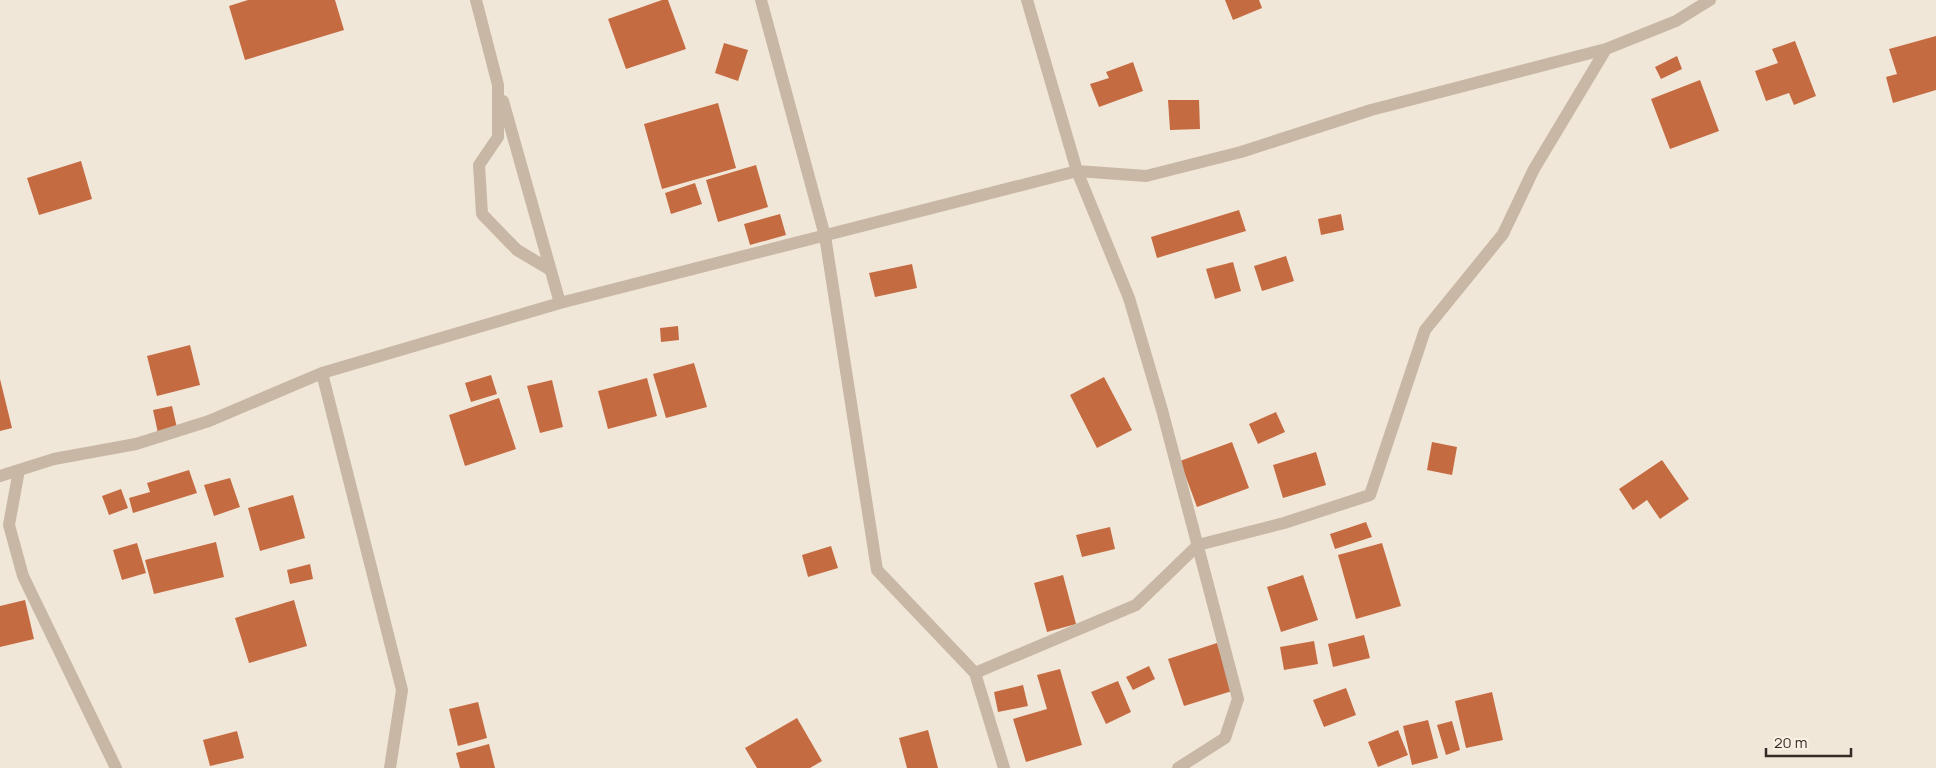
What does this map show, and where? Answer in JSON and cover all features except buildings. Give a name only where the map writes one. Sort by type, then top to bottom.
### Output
[{"type":"street","points":[[476,0],[548,269],[560,303]]},
{"type":"street","points":[[761,0],[825,236],[877,570],[975,673],[1004,768]]},
{"type":"street","points":[[1027,0],[1077,171],[1129,298],[1198,545],[1238,699],[1225,738],[1178,768]]},
{"type":"street","points":[[0,476],[54,459],[154,439],[209,421],[322,373],[560,303],[1077,171],[1146,176],[1241,152],[1371,110],[1606,49],[1676,21],[1710,0]]},
{"type":"street","points":[[975,673],[1136,605],[1198,545],[1284,523],[1370,496],[1425,330],[1503,234],[1534,169],[1606,49]]},
{"type":"street","points":[[498,85],[498,137],[480,165],[482,214],[517,250],[548,269]]},
{"type":"street","points":[[322,373],[402,690],[390,768]]},
{"type":"street","points":[[19,470],[9,524],[23,576],[116,768]]}]
